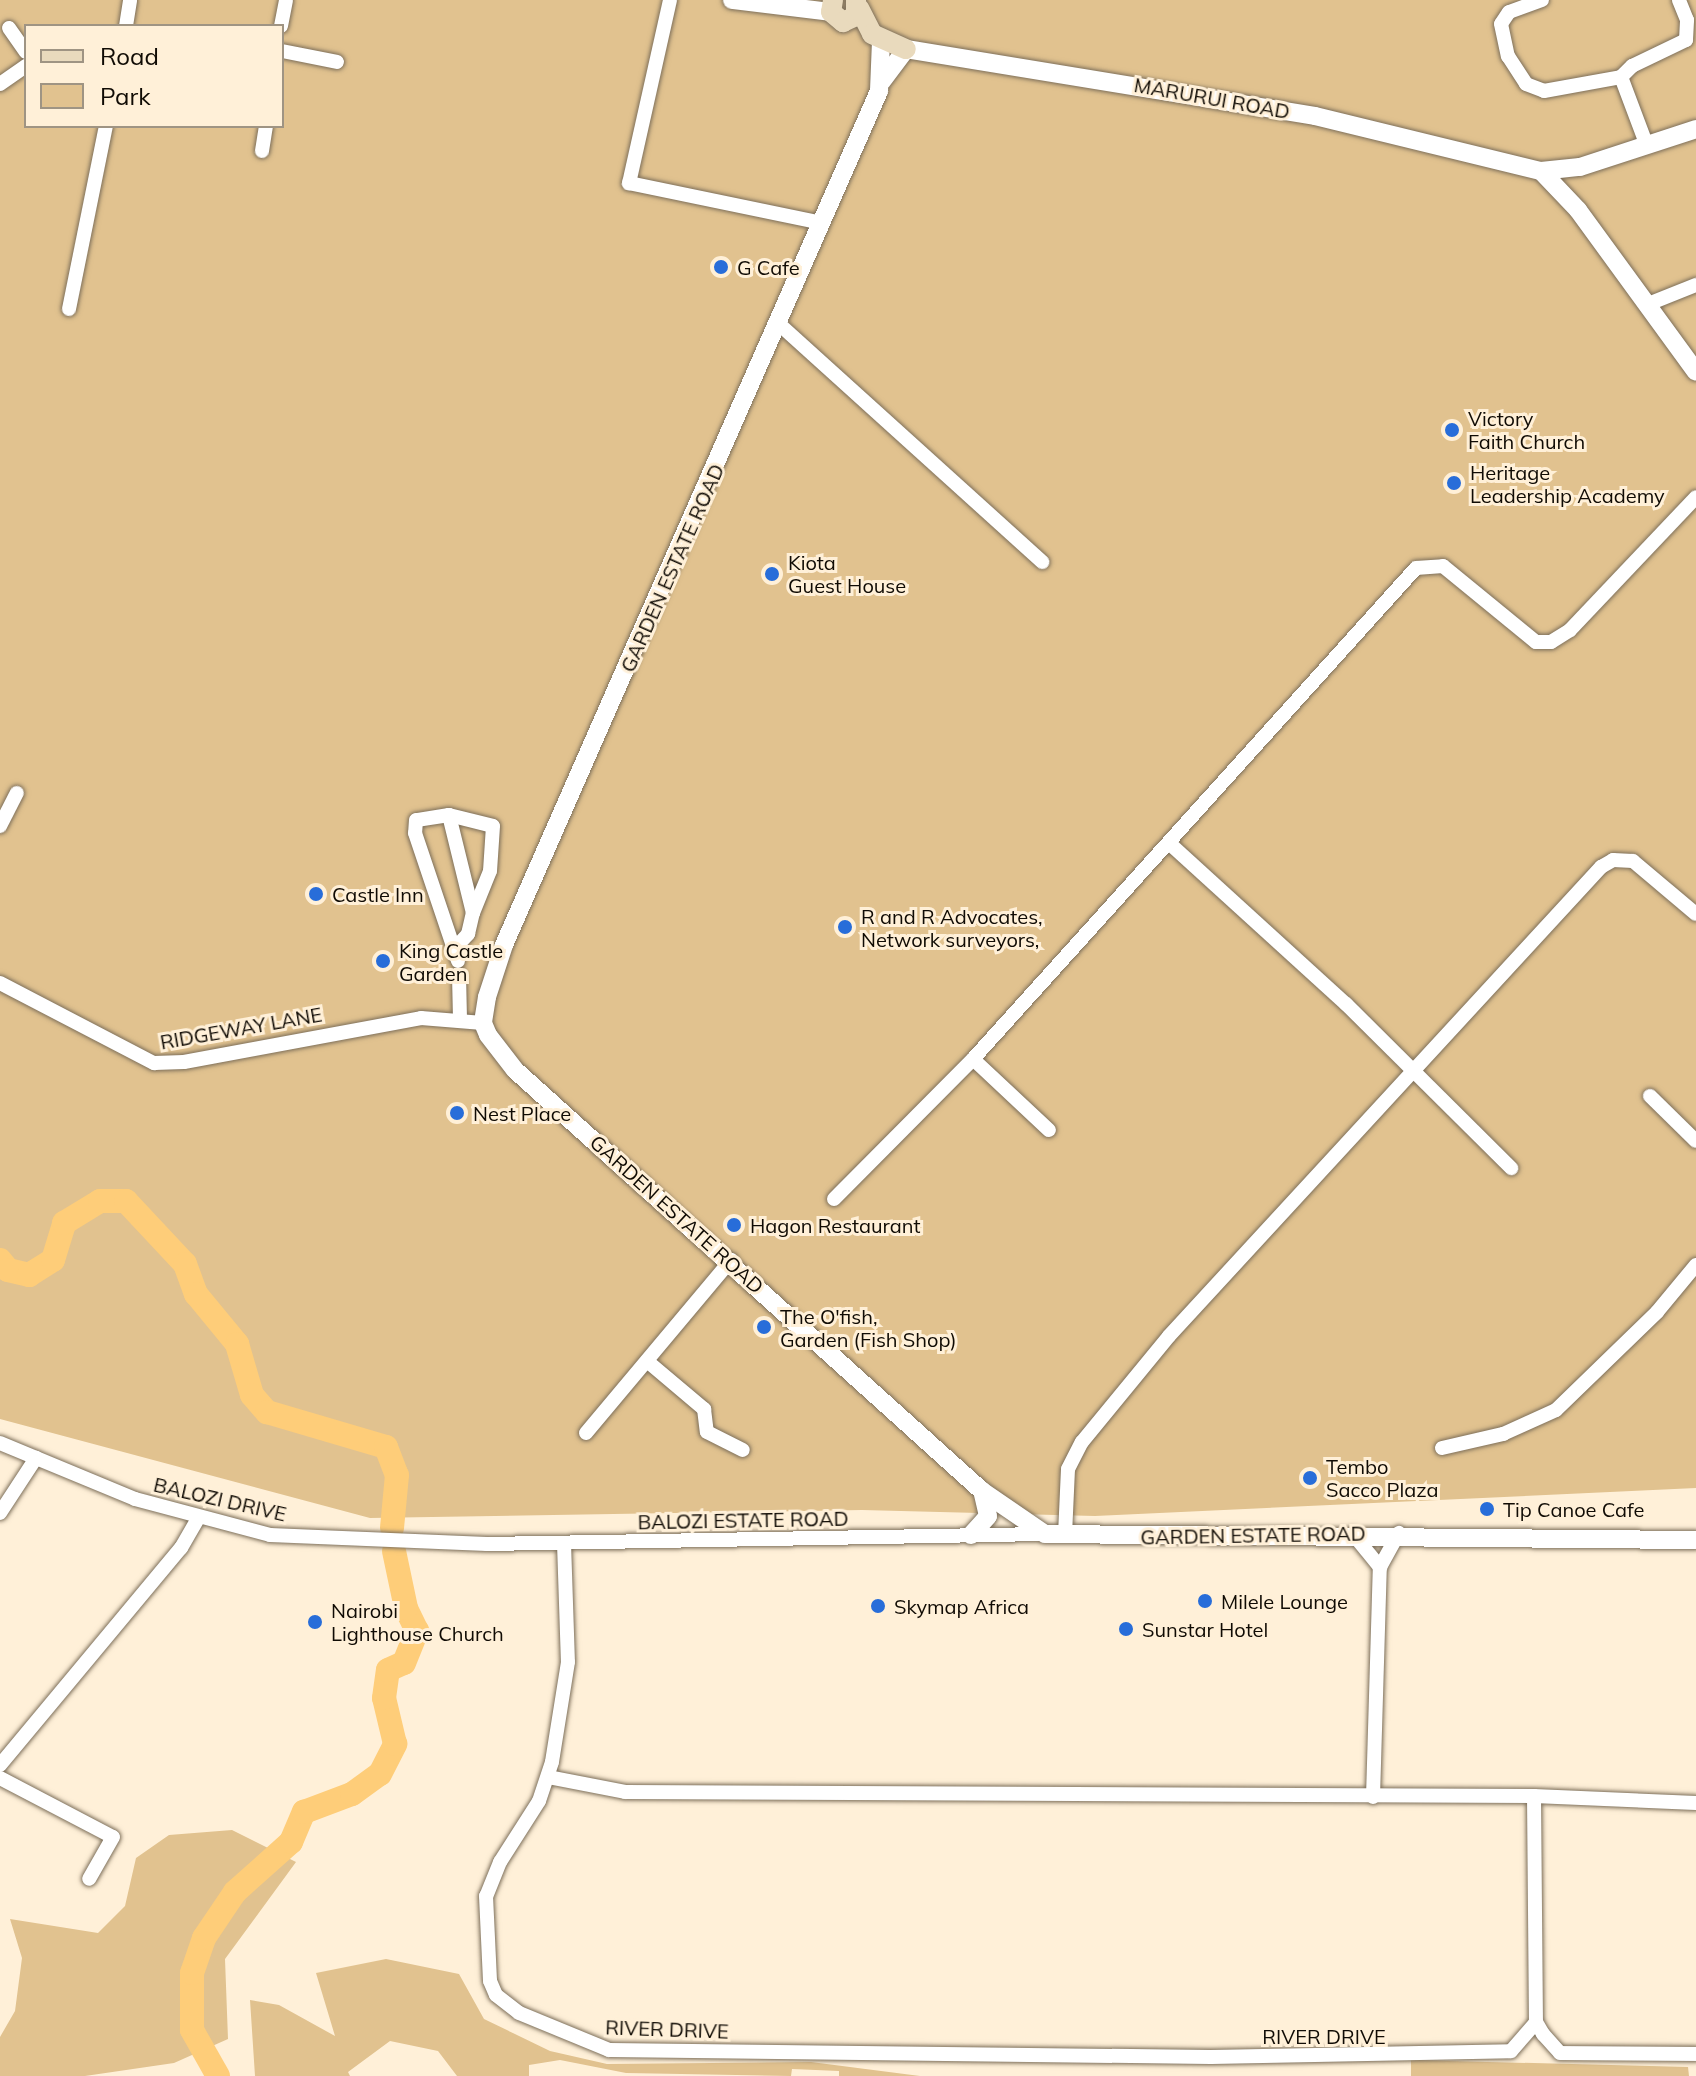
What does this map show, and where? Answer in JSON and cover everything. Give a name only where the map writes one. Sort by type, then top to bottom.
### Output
[{"type":"main road","points":[[835,7],[854,19],[857,2]]},
{"type":"main road","name":"GARDEN ESTATE ROAD","points":[[857,2],[876,37]]},
{"type":"main road","name":"MARURUI ROAD","points":[[835,7],[876,37],[906,49]]},
{"type":"street","points":[[126,24],[130,0]]},
{"type":"street","points":[[281,24],[286,0]]},
{"type":"street","points":[[670,0],[629,183],[822,223]]},
{"type":"street","points":[[732,0],[835,7]]},
{"type":"street","points":[[1542,0],[1509,12],[1501,24],[1508,56],[1526,84],[1544,91],[1621,77],[1632,66],[1686,40],[1687,20],[1679,0]]},
{"type":"street","points":[[9,28],[24,49]]},
{"type":"street","name":"GARDEN ESTATE ROAD","points":[[876,37],[882,81],[779,324],[504,945],[483,1023],[515,1070],[731,1260],[982,1491],[1045,1534],[1399,1533],[1696,1540]]},
{"type":"street","points":[[882,81],[906,49]]},
{"type":"street","name":"MARURUI ROAD","points":[[906,49],[1315,116],[1541,171]]},
{"type":"street","points":[[284,51],[337,62]]},
{"type":"street","points":[[0,84],[24,67]]},
{"type":"street","points":[[1621,77],[1647,146]]},
{"type":"street","points":[[69,309],[106,128]]},
{"type":"street","points":[[262,151],[266,128]]},
{"type":"street","points":[[1541,171],[1580,167],[1696,129]]},
{"type":"street","points":[[1578,210],[1580,167]]},
{"type":"street","points":[[1541,171],[1578,210],[1696,372]]},
{"type":"street","points":[[1646,305],[1696,285]]},
{"type":"street","points":[[779,324],[1042,562]]},
{"type":"street","points":[[834,1199],[973,1059],[1416,568],[1443,566],[1536,642],[1551,642],[1570,630],[1696,497]]},
{"type":"street","points":[[0,826],[17,793]]},
{"type":"street","points":[[449,815],[473,913]]},
{"type":"street","points":[[458,961],[490,871],[493,826],[449,815],[416,820],[415,833],[458,961],[460,1018]]},
{"type":"street","points":[[1169,843],[1413,1070],[1511,1168]]},
{"type":"street","points":[[1065,1535],[1068,1469],[1082,1442],[1169,1336],[1607,862],[1633,861],[1696,914]]},
{"type":"street","name":"RIDGEWAY LANE","points":[[0,983],[154,1063],[184,1062],[379,1024],[460,1018],[483,1023]]},
{"type":"street","points":[[973,1059],[1049,1130]]},
{"type":"street","points":[[1650,1096],[1696,1141]]},
{"type":"street","points":[[586,1433],[731,1260]]},
{"type":"street","points":[[1442,1448],[1503,1434],[1556,1410],[1657,1312],[1696,1265]]},
{"type":"street","points":[[647,1361],[704,1409],[707,1432],[743,1450]]},
{"type":"street","name":"BALOZI DRIVE","points":[[0,1443],[135,1499],[270,1535],[441,1539]]},
{"type":"street","points":[[0,1513],[36,1458]]},
{"type":"street","points":[[971,1535],[988,1516],[982,1491]]},
{"type":"street","points":[[0,1765],[181,1548],[198,1518]]},
{"type":"street","points":[[1373,1797],[1380,1567],[1399,1533]]},
{"type":"street","name":"BALOZI ESTATE ROAD","points":[[441,1539],[564,1543],[1045,1534]]},
{"type":"street","points":[[1353,1534],[1380,1567]]},
{"type":"street","name":"RIVER DRIVE","points":[[564,1543],[568,1662],[548,1777],[486,1896],[487,1962],[496,1995],[503,2004],[609,2050],[1281,2057],[1511,2051],[1536,2022]]},
{"type":"street","points":[[548,1777],[625,1792],[1534,1796],[1696,1803]]},
{"type":"street","points":[[0,1778],[113,1837],[89,1879]]},
{"type":"street","points":[[1534,1796],[1536,2022],[1560,2053],[1696,2054]]},
{"type":"green space","points":[[0,0],[1696,0],[1696,1488],[1095,1516],[862,1510],[370,1518],[0,1419]]},
{"type":"green space","points":[[232,1830],[296,1862],[225,1959],[228,2039],[174,2063],[85,2076],[0,2076],[0,2037],[15,2011],[22,1958],[10,1919],[98,1933],[125,1906],[136,1858],[169,1835]]},
{"type":"green space","points":[[386,1959],[459,1974],[484,2019],[550,2051],[607,2064],[811,2062],[920,2076],[839,2076],[839,2071],[792,2069],[791,2076],[626,2073],[560,2060],[529,2065],[529,2076],[457,2076],[438,2051],[390,2041],[348,2072],[350,2076],[255,2076],[250,2000],[279,2005],[335,2036],[316,1973]]},
{"type":"green space","points":[[1411,2060],[1688,2067],[1689,2076],[1411,2076]]},
{"type":"waterway","points":[[0,1260],[8,1270],[29,1275],[53,1260],[64,1223],[100,1201],[126,1201],[185,1264],[196,1294],[237,1344],[252,1395],[267,1412],[386,1447],[397,1475],[392,1528]]},
{"type":"waterway","points":[[218,2076],[192,2030],[192,1973],[204,1938],[235,1892],[291,1842],[304,1812],[352,1794],[380,1774],[395,1744],[384,1698],[388,1670],[404,1663],[417,1631],[406,1608],[394,1551]]},
{"type":"place","name":"G Cafe","points":[[721,267]]},
{"type":"place","name":"Victory Faith Church","points":[[1452,430]]},
{"type":"place","name":"Heritage Leadership Academy","points":[[1454,483]]},
{"type":"place","name":"Kiota Guest House","points":[[772,574]]},
{"type":"place","name":"Castle Inn","points":[[316,894]]},
{"type":"place","name":"R and R Advocates, Network surveyors,","points":[[845,927]]},
{"type":"place","name":"King Castle Garden","points":[[383,961]]},
{"type":"place","name":"Nest Place","points":[[457,1113]]},
{"type":"place","name":"Hagon Restaurant","points":[[734,1225]]},
{"type":"place","name":"The O'fish, Garden (Fish Shop)","points":[[764,1327]]},
{"type":"place","name":"Tembo Sacco Plaza","points":[[1310,1478]]},
{"type":"place","name":"Tip Canoe Cafe","points":[[1487,1509]]},
{"type":"place","name":"Milele Lounge","points":[[1205,1601]]},
{"type":"place","name":"Skymap Africa","points":[[878,1606]]},
{"type":"place","name":"Nairobi Lighthouse Church","points":[[315,1622]]},
{"type":"place","name":"Sunstar Hotel","points":[[1126,1629]]}]
